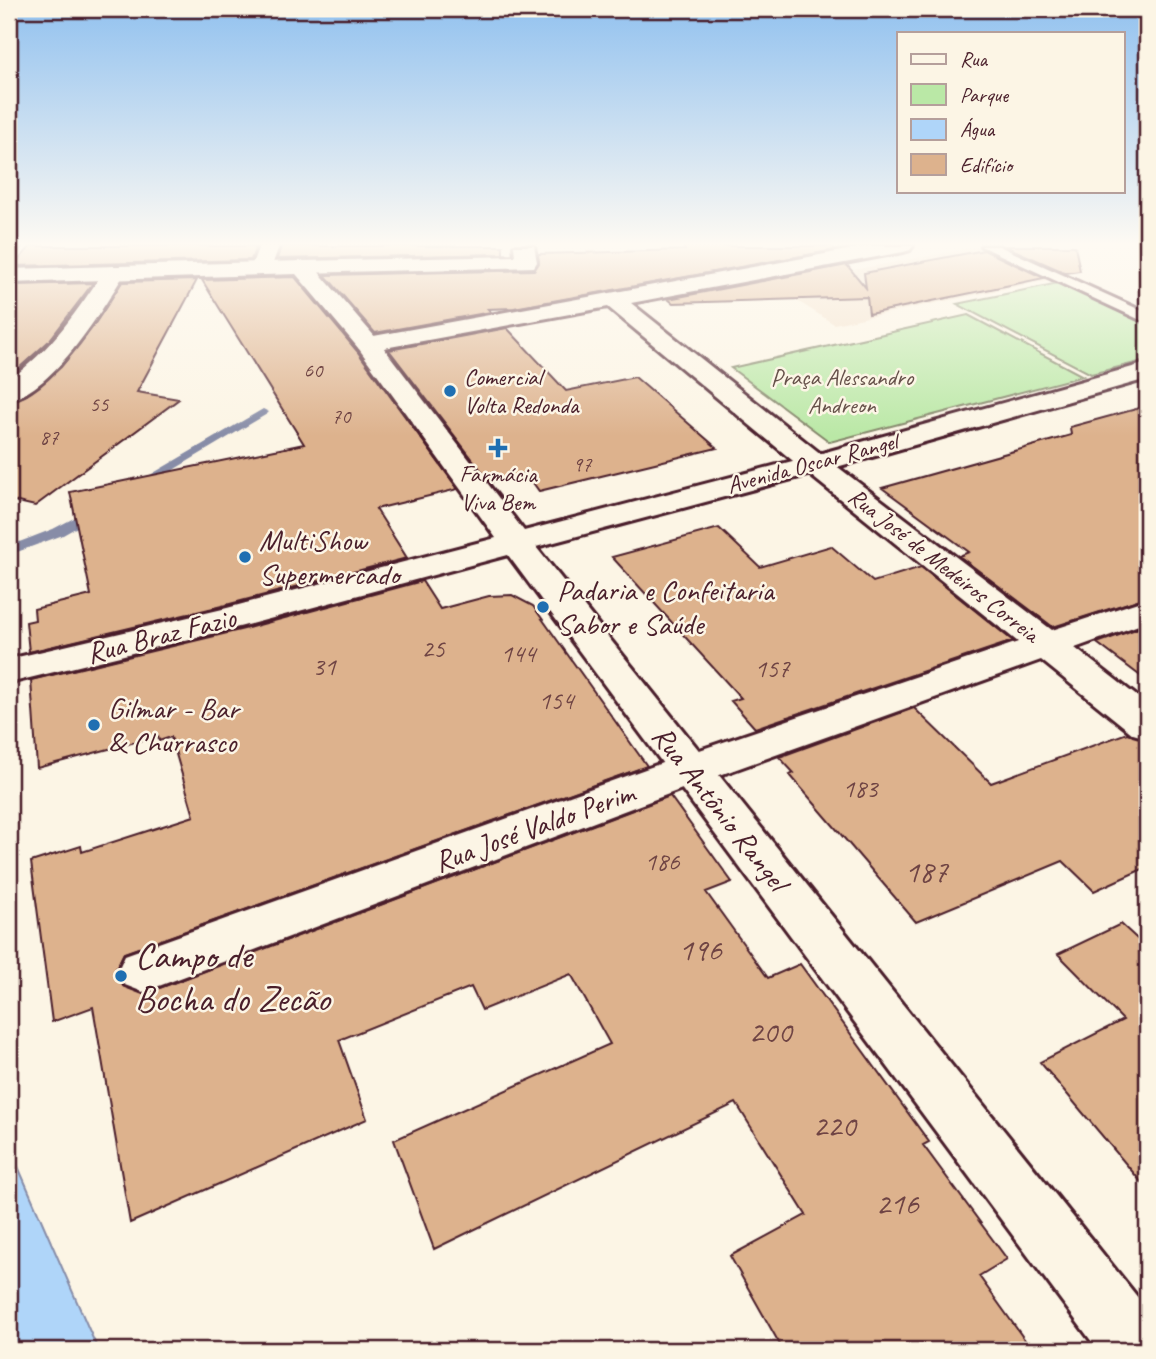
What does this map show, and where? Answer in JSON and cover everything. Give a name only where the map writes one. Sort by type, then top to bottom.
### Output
[{"type":"street","points":[[9,392],[59,352],[91,309]]},
{"type":"street","name":"Rua Antônio Rangel","points":[[338,309],[368,344],[516,541],[1138,1350]]},
{"type":"street","points":[[368,344],[561,309]]},
{"type":"street","name":"Rua José de Medeiros Correia","points":[[626,309],[815,464],[1147,724]]},
{"type":"street","name":"Avenida Oscar Rangel","points":[[516,541],[815,464],[1147,371]]},
{"type":"street","name":"Rua Braz Fazio","points":[[9,671],[230,618],[516,541]]},
{"type":"street","name":"Rua José Valdo Perim","points":[[143,970],[691,769],[1147,610]]},
{"type":"lane","points":[[1126,309],[1147,319]]},
{"type":"shaded area","points":[[811,309],[905,309],[834,324]]},
{"type":"green space","points":[[967,309],[1121,309],[1147,322],[1147,360],[1091,374]]},
{"type":"green space","name":"Praça Alessandro Andreon","points":[[968,315],[1083,376],[830,442],[731,368]]},
{"type":"water","points":[[9,1146],[98,1350],[9,1350]]},
{"type":"building","points":[[9,309],[73,309],[49,341],[9,377]]},
{"type":"building","points":[[104,309],[181,309],[137,392],[179,399],[35,506],[9,500],[9,402],[27,395],[61,367]]},
{"type":"building","name":"MultiShow Supermercado","points":[[220,309],[322,309],[357,351],[458,489],[376,509],[407,558],[29,652],[26,622],[35,620],[34,609],[91,595],[70,492],[304,444]]},
{"type":"building","points":[[355,309],[488,309],[491,312],[375,333]]},
{"type":"building","points":[[868,309],[891,309],[869,314]]},
{"type":"building","points":[[507,328],[566,391],[635,377],[717,448],[539,491],[526,473],[490,482],[389,350]]},
{"type":"building","points":[[1147,406],[1147,597],[1053,627],[959,556],[969,552],[882,488],[1071,435],[1070,427]]},
{"type":"building","points":[[719,528],[760,567],[831,546],[873,582],[921,567],[1013,641],[755,728],[731,701],[741,698],[612,557]]},
{"type":"building","points":[[422,581],[440,609],[489,596],[512,595],[533,606],[647,766],[124,953],[116,969],[123,986],[144,994],[670,796],[732,882],[706,892],[768,978],[800,964],[929,1142],[923,1145],[1007,1259],[979,1276],[1032,1350],[783,1350],[730,1256],[806,1215],[736,1103],[434,1249],[394,1140],[610,1044],[571,974],[482,1010],[471,987],[339,1040],[367,1119],[130,1223],[93,1007],[52,1022],[31,862],[81,846],[82,852],[194,816],[171,737],[159,741],[158,736],[37,768],[31,680],[244,629]]},
{"type":"building","points":[[1147,625],[1147,681],[1097,643]]},
{"type":"building","points":[[914,708],[991,783],[1127,733],[1147,740],[1147,867],[1094,891],[1063,861],[916,922],[790,775],[794,773],[779,757]]},
{"type":"building","points":[[1121,924],[1147,948],[1147,1189],[1040,1062],[1123,1020],[1058,954]]},
{"type":"waterway","points":[[139,485],[263,412]]},
{"type":"waterway","points":[[9,551],[58,532],[95,511]]},
{"type":"place","name":"Comercial Volta Redonda","points":[[450,391]]},
{"type":"place","name":"Farmácia Viva Bem","points":[[498,448]]},
{"type":"place","name":"MultiShow Supermercado","points":[[245,557]]},
{"type":"place","name":"Padaria e Confeitaria Sabor e Saúde","points":[[543,607]]},
{"type":"place","name":"Gilmar - Bar & Churrasco","points":[[94,725]]},
{"type":"place","name":"Campo de Bocha do Zecão","points":[[121,976]]}]
